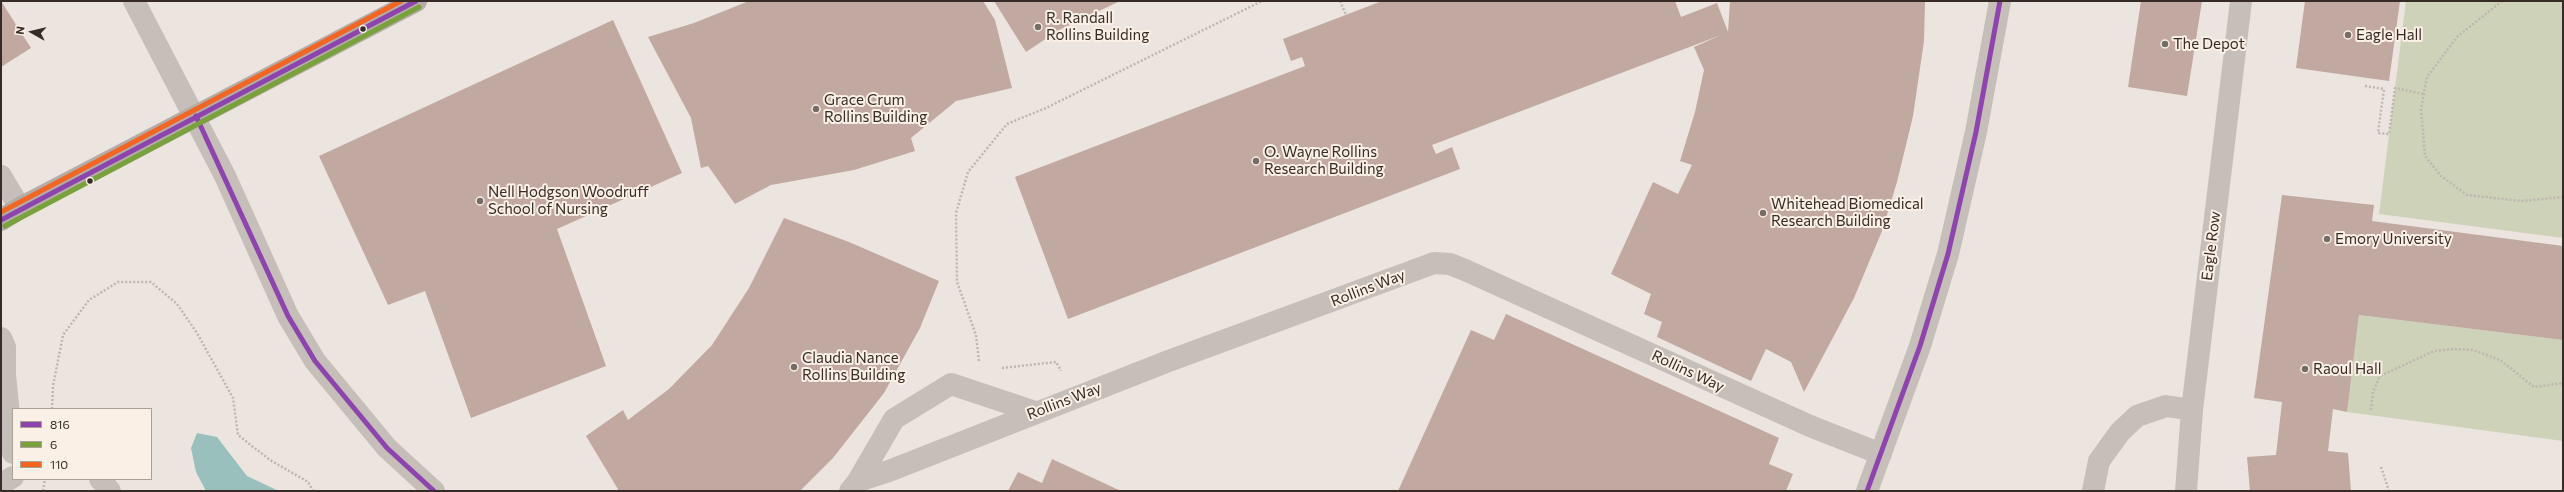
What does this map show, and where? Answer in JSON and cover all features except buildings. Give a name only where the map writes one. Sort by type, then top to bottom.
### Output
[{"type":"main road","points":[[1,220],[20,208],[416,1]]},
{"type":"street","points":[[134,1],[196,116],[226,176],[288,316],[315,361],[387,448],[434,491]]},
{"type":"street","points":[[1867,491],[1920,346],[1948,254],[1976,132],[2000,1]]},
{"type":"street","name":"Eagle Row","points":[[2186,491],[2192,410],[2240,1]]},
{"type":"street","points":[[1,176],[20,208]]},
{"type":"street","name":"Rollins Way","points":[[854,486],[1075,396],[1434,263],[1441,263],[1466,270],[1540,302],[1803,423],[1881,454]]},
{"type":"street","points":[[1,338],[5,347],[5,375],[12,443]]},
{"type":"street","points":[[854,486],[894,419],[950,384],[1035,412]]},
{"type":"street","points":[[2093,491],[2099,461],[2120,432],[2137,416],[2166,406],[2192,410]]},
{"type":"street","points":[[1,484],[12,477]]},
{"type":"street","points":[[101,480],[110,491]]},
{"type":"path","points":[[980,363],[976,335],[957,282],[956,213],[968,172],[1007,124],[1046,108],[1262,1]]},
{"type":"path","points":[[1340,1],[1346,14]]},
{"type":"path","points":[[2502,1],[2457,37],[2427,77],[2421,109],[2424,156],[2441,176],[2467,195],[2521,201],[2563,197]]},
{"type":"path","points":[[2365,86],[2384,89],[2378,133],[2389,134],[2395,88],[2424,94]]},
{"type":"path","points":[[52,408],[53,386],[64,335],[89,300],[118,282],[151,282],[177,304],[197,333],[233,398],[238,435],[270,460],[308,482],[313,491]]},
{"type":"path","points":[[2371,410],[2373,392],[2380,376],[2428,354],[2447,349],[2473,350],[2500,360],[2534,387],[2563,383]]},
{"type":"path","points":[[996,369],[1056,362],[1075,396]]},
{"type":"path","points":[[2381,467],[2390,491]]},
{"type":"path","points":[[42,491],[46,480]]},
{"type":"green space","points":[[2406,1],[2563,1],[2563,238],[2379,214]]},
{"type":"green space","points":[[2359,315],[2563,340],[2563,441],[2347,412]]},
{"type":"water","points":[[197,433],[217,437],[247,476],[279,491],[206,491],[196,472],[191,448]]},
{"type":"transit line","name":"110","points":[[1,212],[401,1]]},
{"type":"transit line","name":"816","points":[[1,220],[416,1]]},
{"type":"transit line","name":"816","points":[[1867,491],[1920,346],[1948,254],[1976,132],[2000,1]]},
{"type":"transit line","name":"6","points":[[5,226],[419,7]]},
{"type":"transit line","name":"816","points":[[196,116],[288,316],[315,361],[387,448],[434,491]]},
{"type":"place","name":"R. Randall Rollins Building","points":[[1038,27]]},
{"type":"place","name":"Eagle Hall","points":[[2348,35]]},
{"type":"place","name":"The Depot","points":[[2165,44]]},
{"type":"place","name":"Grace Crum Rollins Building","points":[[816,109]]},
{"type":"place","name":"O. Wayne Rollins Research Building","points":[[1256,161]]},
{"type":"place","name":"Nell Hodgson Woodruff School of Nursing","points":[[480,201]]},
{"type":"place","name":"Whitehead Biomedical Research Building","points":[[1763,213]]},
{"type":"place","name":"Emory University","points":[[2327,239]]},
{"type":"place","name":"Claudia Nance Rollins Building","points":[[794,367]]},
{"type":"place","name":"Raoul Hall","points":[[2305,369]]}]
